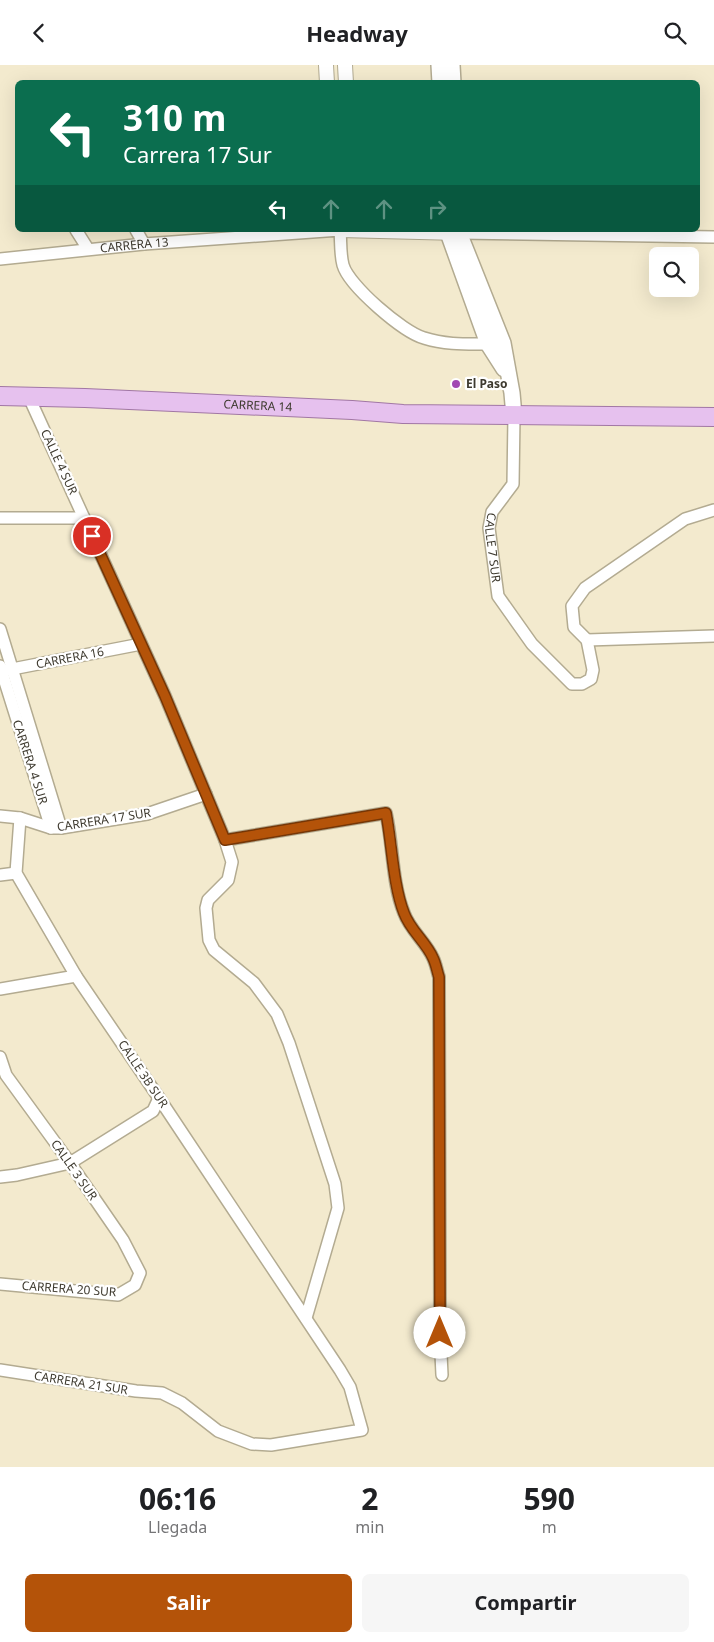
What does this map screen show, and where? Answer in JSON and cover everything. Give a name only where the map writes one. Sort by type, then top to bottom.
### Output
[{"type":"main road","points":[[439,65],[440,80]]},
{"type":"main road","points":[[452,65],[453,80]]},
{"type":"main road","points":[[453,232],[488,344],[508,376]]},
{"type":"main road","points":[[453,232],[503,343],[514,415]]},
{"type":"main road","name":"CARRERA 14","points":[[0,396],[28,395],[403,414],[714,417]]},
{"type":"street","points":[[326,65],[327,80]]},
{"type":"street","points":[[345,65],[346,80]]},
{"type":"street","points":[[77,232],[88,249]]},
{"type":"street","points":[[137,232],[144,244]]},
{"type":"street","name":"CARRERA 13","points":[[0,259],[144,244],[312,232]]},
{"type":"street","points":[[340,232],[343,266],[356,286],[371,302],[421,338],[448,344],[488,344]]},
{"type":"street","points":[[453,232],[714,237]]},
{"type":"street","name":"CALLE 4 SUR","points":[[28,395],[165,696],[225,840],[232,862],[228,880],[208,900],[206,908],[209,940],[214,950],[254,983],[276,1014],[289,1043],[335,1184],[338,1208],[306,1318]]},
{"type":"street","name":"CALLE 7 SUR","points":[[514,415],[513,484],[492,512],[489,528],[498,596],[532,644],[572,684],[582,684],[591,679],[593,670],[587,640]]},
{"type":"street","points":[[714,510],[686,519],[585,588],[572,606],[574,627],[587,640],[714,636]]},
{"type":"street","points":[[0,518],[84,518]]},
{"type":"street","points":[[0,629],[4,669],[56,828]]},
{"type":"street","name":"CARRERA 16","points":[[4,669],[141,644]]},
{"type":"street","name":"CARRERA 17 SUR","points":[[0,817],[20,819],[56,828],[147,814],[206,794]]},
{"type":"street","points":[[225,840],[386,813],[391,836],[398,893],[404,913],[412,929],[433,958],[439,977],[440,1323],[442,1375]]},
{"type":"street","points":[[0,875],[16,873],[20,819]]},
{"type":"street","name":"CALLE 3B SUR","points":[[16,873],[76,976],[306,1318],[350,1387],[362,1430],[271,1445],[252,1444],[218,1431],[182,1403],[162,1393]]},
{"type":"street","points":[[0,989],[76,976]]},
{"type":"street","name":"CALLE 3 SUR","points":[[0,1057],[3,1075],[70,1163],[123,1240],[140,1273],[135,1285]]},
{"type":"street","points":[[0,1177],[70,1163],[153,1111],[159,1098]]},
{"type":"street","name":"CARRERA 20 SUR","points":[[0,1284],[118,1295],[135,1285]]},
{"type":"street","name":"CARRERA 21 SUR","points":[[0,1370],[136,1391],[162,1393]]},
{"type":"place","name":"El Paso","points":[[456,384]]},
{"type":"route","points":[[92,536],[165,696],[225,840],[386,813],[391,836],[398,893],[404,913],[412,929],[433,958],[439,977],[440,1333]]}]
